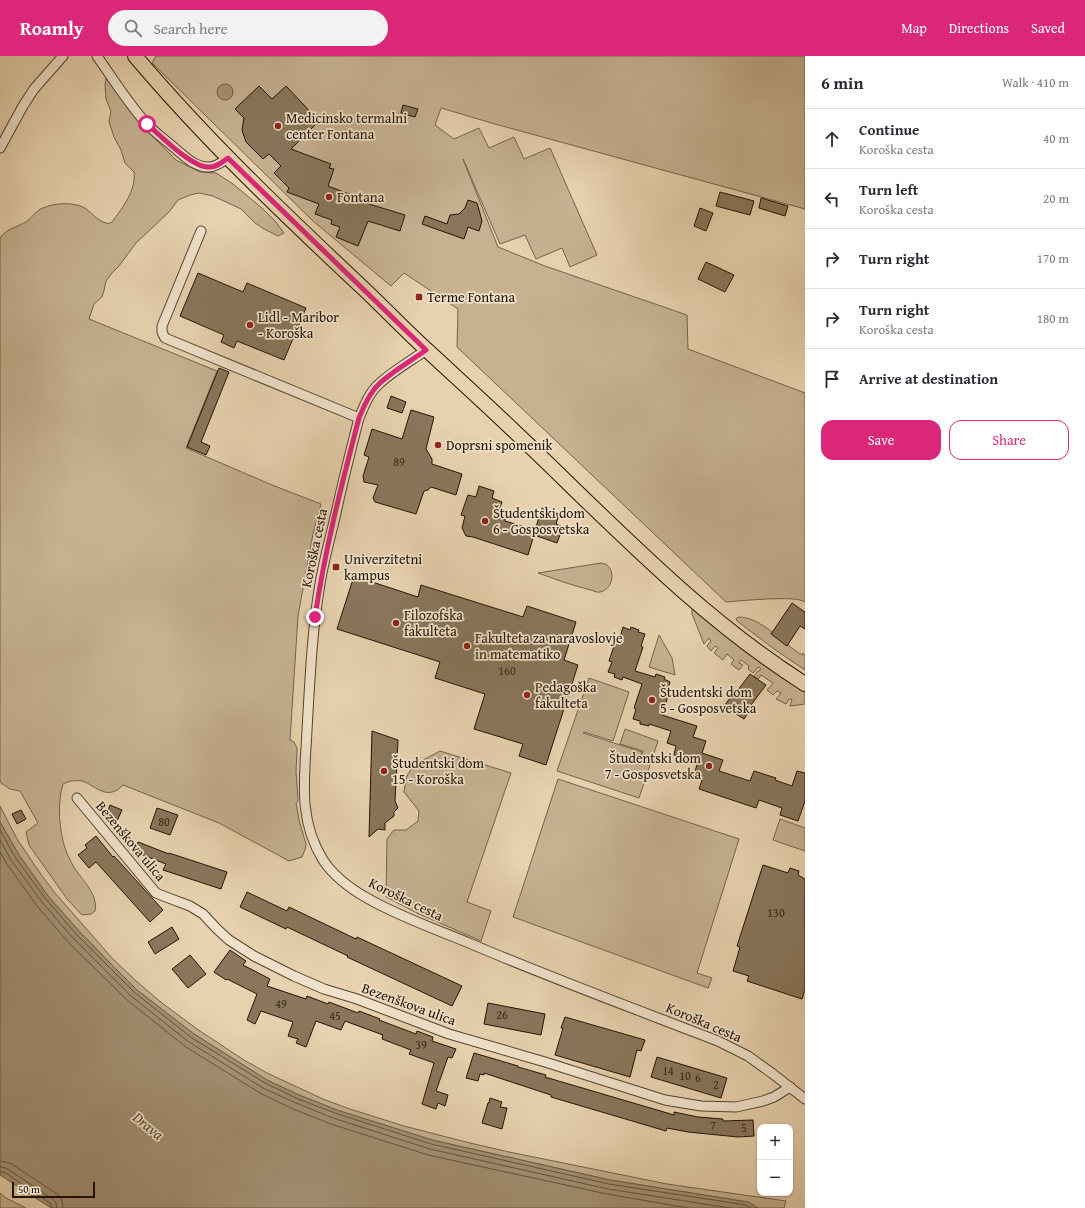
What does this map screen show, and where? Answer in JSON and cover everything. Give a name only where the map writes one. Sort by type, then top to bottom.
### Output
[{"type":"main road","points":[[136,56],[167,93],[228,158],[426,350],[474,393],[679,587],[746,642],[805,684]]},
{"type":"street","points":[[0,148],[34,89],[63,56]]},
{"type":"street","points":[[97,56],[121,91],[147,124],[180,153],[200,166],[208,167],[219,164],[228,158]]},
{"type":"street","points":[[201,231],[162,326],[162,332],[165,338],[359,418]]},
{"type":"street","name":"Koroška cesta","points":[[426,350],[379,383],[367,400],[359,418],[345,471],[320,580],[311,662],[304,796],[305,814],[309,830],[324,861],[340,879],[366,898],[406,917],[491,953],[718,1042],[748,1056],[805,1099]]},
{"type":"street","name":"Bezenškova ulica","points":[[77,798],[156,893],[190,906],[203,914],[229,940],[254,956],[324,989],[357,999],[449,1034],[545,1062],[665,1100],[701,1106],[736,1107],[774,1097],[790,1087]]},
{"type":"shaded area","points":[[156,56],[805,56],[805,209],[441,108],[435,125],[454,139],[479,128],[489,148],[514,137],[524,159],[550,148],[597,255],[570,267],[562,248],[536,259],[525,235],[500,244],[463,159],[498,247],[545,266],[687,315],[688,349],[805,393],[805,602],[800,600],[780,599],[726,602],[457,347],[458,309],[404,273],[391,286],[313,221],[152,63]]},
{"type":"shaded area","points":[[106,78],[142,125],[176,160],[200,172],[216,173],[233,184],[262,208],[284,233],[278,236],[264,229],[255,223],[241,209],[213,196],[199,193],[178,200],[169,212],[136,243],[106,281],[102,297],[94,304],[89,319],[217,371],[186,448],[272,485],[321,504],[313,534],[298,616],[290,740],[294,742],[297,748],[296,771],[298,801],[296,803],[306,844],[302,857],[289,861],[219,823],[123,785],[116,791],[106,792],[97,789],[86,782],[70,781],[63,784],[61,792],[59,809],[62,835],[66,851],[76,871],[91,890],[95,900],[95,911],[91,914],[82,915],[67,899],[29,845],[26,832],[38,823],[20,791],[10,789],[0,782],[0,238],[5,232],[26,222],[38,210],[47,206],[63,204],[79,205],[103,222],[110,223],[124,205],[133,186],[134,172],[125,163],[109,122],[111,111],[106,99]]},
{"type":"shaded area","points":[[601,563],[610,568],[612,576],[610,584],[607,588],[604,591],[599,592],[538,573]]},
{"type":"shaded area","points":[[692,609],[695,609],[756,658],[805,692],[805,704],[790,706],[792,699],[789,699],[786,704],[776,699],[781,693],[777,691],[773,695],[767,690],[773,683],[761,675],[758,679],[754,676],[761,669],[758,667],[753,673],[748,669],[749,666],[741,660],[739,663],[743,665],[739,670],[731,664],[734,660],[727,654],[723,660],[714,653],[718,648],[715,646],[711,651],[707,646],[711,641],[709,638],[704,644],[692,614]]},
{"type":"shaded area","points":[[738,617],[755,621],[764,626],[794,650],[802,655],[803,653],[805,655],[805,670],[737,621],[736,619]]},
{"type":"shaded area","points":[[659,635],[672,658],[675,675],[649,667]]},
{"type":"shaded area","points":[[589,678],[629,692],[613,741],[584,732],[583,733],[642,752],[638,765],[643,751],[620,744],[625,729],[658,741],[639,798],[557,771]]},
{"type":"shaded area","points":[[440,751],[511,773],[467,902],[491,911],[481,941],[419,914],[386,897],[387,839],[394,830],[406,830],[418,821],[419,811],[404,792],[406,779],[411,769],[415,765]]},
{"type":"shaded area","points":[[558,779],[739,839],[697,973],[712,978],[708,988],[513,917]]},
{"type":"shaded area","points":[[0,806],[17,839],[40,873],[55,893],[112,958],[162,1003],[197,1029],[244,1060],[267,1073],[323,1099],[404,1126],[509,1152],[667,1184],[786,1201],[784,1208],[758,1208],[748,1202],[610,1180],[432,1140],[337,1110],[267,1080],[194,1034],[137,990],[112,965],[48,896],[19,855],[0,822]]},
{"type":"shaded area","points":[[780,819],[805,828],[805,851],[773,840]]},
{"type":"shaded area","points":[[0,1193],[6,1198],[26,1208],[0,1208]]},
{"type":"water","points":[[222,84],[228,84],[233,89],[231,98],[228,100],[222,100],[217,95],[217,89]]},
{"type":"water","name":"Drava","points":[[0,822],[19,855],[48,896],[79,931],[137,990],[194,1034],[267,1080],[337,1110],[432,1140],[610,1180],[748,1202],[758,1208],[51,1208],[0,1175]]},
{"type":"building","points":[[259,86],[272,99],[286,86],[319,121],[291,149],[331,164],[329,168],[334,169],[328,186],[370,202],[369,204],[405,215],[400,231],[368,221],[358,246],[336,237],[340,227],[331,224],[332,220],[315,214],[319,204],[287,192],[289,188],[274,173],[281,166],[269,154],[263,159],[246,142],[242,130],[244,118],[235,109]]},
{"type":"building","points":[[403,105],[418,109],[415,117],[401,113]]},
{"type":"building","points":[[720,192],[754,201],[750,215],[716,206]]},
{"type":"building","points":[[761,198],[788,206],[785,216],[759,208]]},
{"type":"building","points":[[468,200],[477,203],[482,221],[479,231],[468,227],[464,239],[422,224],[425,216],[447,224],[450,215],[459,214],[465,208]]},
{"type":"building","points":[[700,208],[713,213],[706,231],[694,226]]},
{"type":"building","points":[[706,262],[734,275],[725,292],[698,279]]},
{"type":"building","name":"Lidl - Maribor - Koroška","points":[[198,273],[243,292],[247,283],[306,308],[284,360],[237,341],[234,348],[221,342],[224,335],[180,316]]},
{"type":"building","points":[[219,368],[229,372],[201,442],[210,446],[206,455],[187,447]]},
{"type":"building","points":[[391,396],[406,402],[402,413],[387,408]]},
{"type":"building","points":[[411,410],[434,417],[426,449],[432,459],[432,464],[462,474],[456,495],[431,487],[424,491],[416,514],[375,502],[373,498],[378,485],[364,482],[363,476],[369,457],[364,455],[372,429],[402,439]]},
{"type":"building","name":"Študentski dom 6 - Gosposvetska","points":[[479,486],[494,491],[492,498],[502,502],[497,516],[505,519],[505,521],[535,530],[542,508],[559,514],[556,524],[563,527],[557,543],[534,535],[528,555],[466,536],[462,528],[465,516],[461,515],[468,495],[476,497]]},
{"type":"building","points":[[354,576],[418,597],[421,585],[523,617],[527,606],[576,622],[564,660],[578,665],[546,765],[519,756],[523,744],[474,729],[485,694],[435,678],[440,662],[337,629]]},
{"type":"building","points":[[792,603],[805,612],[805,629],[800,626],[787,646],[771,634]]},
{"type":"building","points":[[623,627],[630,630],[631,627],[639,630],[638,632],[645,634],[641,646],[643,647],[635,671],[655,677],[656,674],[665,677],[664,679],[670,682],[667,692],[669,693],[662,715],[697,726],[693,737],[706,741],[702,753],[723,760],[719,771],[750,781],[754,771],[776,778],[775,780],[792,786],[797,771],[805,773],[805,801],[798,821],[780,815],[782,808],[759,800],[756,808],[699,789],[702,780],[693,777],[698,762],[674,755],[676,746],[667,743],[671,731],[649,724],[649,726],[640,724],[640,721],[633,719],[636,709],[634,708],[642,684],[623,677],[622,680],[614,677],[615,674],[608,672],[612,662],[609,661],[617,637],[620,638]]},
{"type":"building","points":[[750,674],[766,685],[751,705],[753,706],[744,719],[724,706]]},
{"type":"building","name":"Študentski dom 15 - Koroška","points":[[372,731],[398,740],[395,801],[398,808],[394,812],[394,816],[385,823],[385,830],[378,829],[369,837]]},
{"type":"building","points":[[110,805],[122,810],[117,821],[106,817]]},
{"type":"building","points":[[157,808],[178,815],[170,835],[150,828]]},
{"type":"building","points":[[21,810],[26,819],[17,824],[12,814]]},
{"type":"building","points":[[96,836],[113,857],[114,856],[163,910],[150,922],[96,862],[89,868],[78,855],[87,848],[85,845]]},
{"type":"building","points":[[138,842],[169,854],[227,872],[221,889],[163,870],[166,864],[135,852]]},
{"type":"building","points":[[763,865],[788,873],[790,868],[799,871],[798,875],[805,879],[805,990],[802,999],[747,981],[749,976],[733,971],[740,947],[737,946]]},
{"type":"building","points":[[247,892],[287,911],[289,907],[356,939],[357,937],[462,986],[452,1006],[287,927],[286,929],[240,907]]},
{"type":"building","points":[[172,927],[179,939],[155,954],[148,942]]},
{"type":"building","points":[[230,950],[246,961],[243,965],[270,979],[267,986],[306,999],[307,996],[328,1004],[329,1002],[358,1013],[359,1011],[416,1034],[417,1031],[433,1037],[432,1041],[456,1049],[452,1058],[448,1057],[436,1091],[448,1095],[445,1106],[438,1103],[436,1109],[422,1104],[434,1063],[409,1054],[411,1050],[382,1039],[383,1035],[345,1021],[341,1030],[316,1021],[306,1047],[296,1043],[298,1039],[288,1036],[293,1022],[261,1011],[255,1024],[247,1020],[257,994],[227,979],[226,980],[214,972]]},
{"type":"building","points":[[190,955],[206,974],[188,988],[172,969]]},
{"type":"building","points":[[488,1003],[545,1014],[541,1035],[484,1024]]},
{"type":"building","points":[[565,1017],[645,1040],[641,1051],[637,1050],[630,1077],[555,1055]]},
{"type":"building","points":[[474,1053],[546,1075],[545,1077],[674,1115],[674,1112],[698,1117],[723,1119],[723,1121],[753,1120],[754,1136],[738,1137],[688,1132],[667,1128],[666,1131],[551,1097],[551,1095],[484,1073],[484,1075],[480,1074],[478,1081],[466,1078]]},
{"type":"building","points":[[657,1057],[727,1078],[721,1098],[651,1077]]},
{"type":"building","points":[[490,1098],[502,1102],[500,1107],[507,1108],[502,1129],[482,1123]]},
{"type":"place","name":"Medicinsko termalni center Fontana","points":[[278,126]]},
{"type":"place","name":"Fontana","points":[[329,197]]},
{"type":"place","name":"Terme Fontana","points":[[419,297]]},
{"type":"place","name":"Lidl - Maribor - Koroška","points":[[250,325]]},
{"type":"place","name":"Doprsni spomenik","points":[[438,445]]},
{"type":"place","name":"Študentski dom 6 - Gosposvetska","points":[[485,521]]},
{"type":"place","name":"Univerzitetni kampus","points":[[336,567]]},
{"type":"place","name":"Filozofska fakulteta","points":[[396,623]]},
{"type":"place","name":"Fakulteta za naravoslovje in matematiko","points":[[467,646]]},
{"type":"place","name":"Pedagoška fakulteta","points":[[527,695]]},
{"type":"place","name":"Študentski dom 5 - Gosposvetska","points":[[652,700]]},
{"type":"place","name":"Študentski dom 7 - Gosposvetska","points":[[709,766]]},
{"type":"place","name":"Študentski dom 15 - Koroška","points":[[384,771]]},
{"type":"route","points":[[147,124],[180,153],[200,166],[214,166],[228,158],[426,350],[379,383],[367,400],[359,418],[345,471],[320,580],[315,617]]}]
